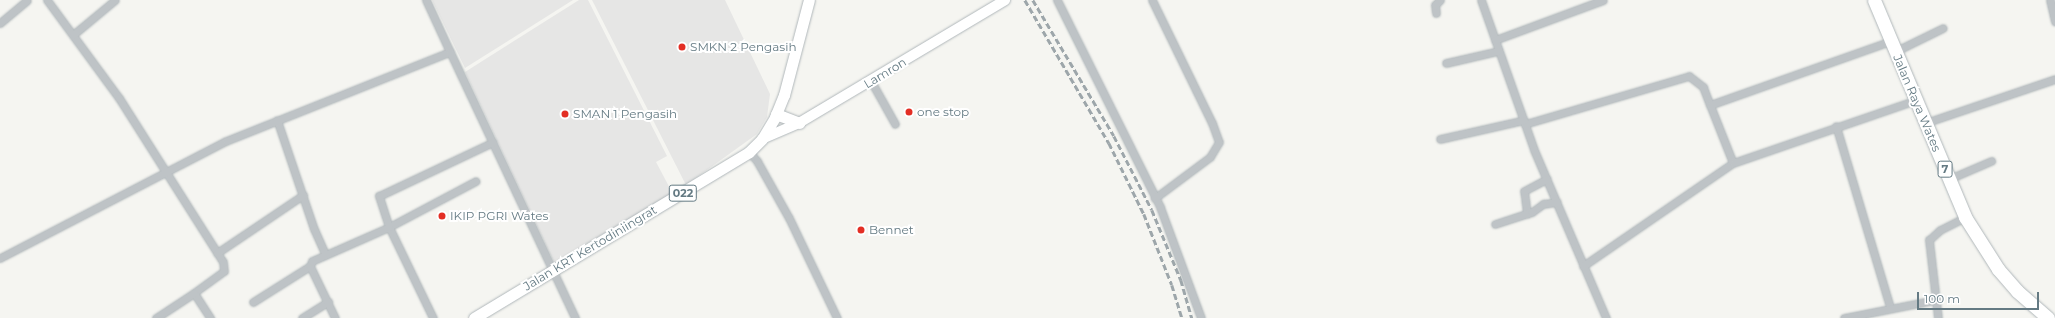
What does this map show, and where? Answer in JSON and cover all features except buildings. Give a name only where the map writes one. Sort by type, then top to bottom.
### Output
[{"type":"highway","name":"Jalan Raya Wates","points":[[1874,0],[1965,217],[1998,269],[2017,291],[2048,318]]},
{"type":"main road","name":"Jalan KRT Kertodiniingrat","points":[[474,318],[749,152],[762,139],[776,114],[809,0]]},
{"type":"main road","points":[[776,114],[799,123]]},
{"type":"street","points":[[0,24],[27,0]]},
{"type":"street","points":[[47,0],[74,34],[119,98],[223,262],[224,271],[156,318]]},
{"type":"street","points":[[74,34],[115,0]]},
{"type":"street","points":[[426,0],[575,318]]},
{"type":"street","name":"Lamron","points":[[762,139],[799,123],[1005,0]]},
{"type":"street","points":[[1057,0],[1155,198],[1201,318]]},
{"type":"street","points":[[1152,0],[1212,123],[1219,142],[1210,156],[1155,198]]},
{"type":"street","points":[[1436,13],[1435,5],[1440,0]]},
{"type":"street","points":[[1481,0],[1498,51],[1547,179],[1582,266],[1606,318]]},
{"type":"street","points":[[1495,40],[1603,0]]},
{"type":"street","points":[[2050,0],[2055,21]]},
{"type":"street","points":[[1710,105],[1894,46],[1943,28]]},
{"type":"street","points":[[1446,63],[1498,51]]},
{"type":"street","points":[[0,258],[226,141],[450,52]]},
{"type":"street","points":[[1440,139],[1525,122],[1690,76],[1703,88],[1733,163]]},
{"type":"street","points":[[1925,123],[2055,79]]},
{"type":"street","points":[[871,81],[895,124]]},
{"type":"street","points":[[1582,266],[1733,163],[1836,126],[1916,100]]},
{"type":"street","points":[[277,120],[312,225],[325,254]]},
{"type":"street","points":[[1836,126],[1890,307]]},
{"type":"street","points":[[433,318],[389,227],[378,199],[381,193],[493,142]]},
{"type":"street","points":[[749,152],[757,161],[788,218],[837,318]]},
{"type":"street","points":[[1949,179],[1991,161]]},
{"type":"street","points":[[1527,214],[1524,191],[1547,179]]},
{"type":"street","points":[[253,302],[310,266],[312,261],[389,227],[476,181]]},
{"type":"street","points":[[217,253],[303,195]]},
{"type":"street","points":[[1494,224],[1527,214],[1543,204],[1557,202]]},
{"type":"street","points":[[1938,318],[1929,240],[1940,230],[1965,217]]},
{"type":"street","points":[[310,266],[335,318]]},
{"type":"street","points":[[194,293],[210,318]]},
{"type":"street","points":[[1844,318],[1890,307],[1935,300]]},
{"type":"street","points":[[302,318],[328,302]]},
{"type":"shaded area","points":[[432,0],[573,0],[465,68]]},
{"type":"shaded area","name":"SMAN 1 Pengasih","points":[[579,0],[588,0],[667,156],[656,162],[673,194],[554,262],[465,72]]},
{"type":"shaded area","name":"SMKN 2 Pengasih","points":[[592,0],[725,0],[770,94],[767,117],[757,134],[686,185]]},
{"type":"railway","points":[[1025,0],[1109,143],[1144,214],[1172,285],[1182,318]]},
{"type":"railway","points":[[1033,0],[1114,136],[1152,210],[1181,280],[1192,318]]},
{"type":"place","name":"SMKN 2 Pengasih","points":[[682,47]]},
{"type":"place","name":"one stop","points":[[909,112]]},
{"type":"place","name":"SMAN 1 Pengasih","points":[[565,114]]},
{"type":"place","name":"IKIP PGRI Wates","points":[[442,216]]},
{"type":"place","name":"Bennet","points":[[861,230]]}]
